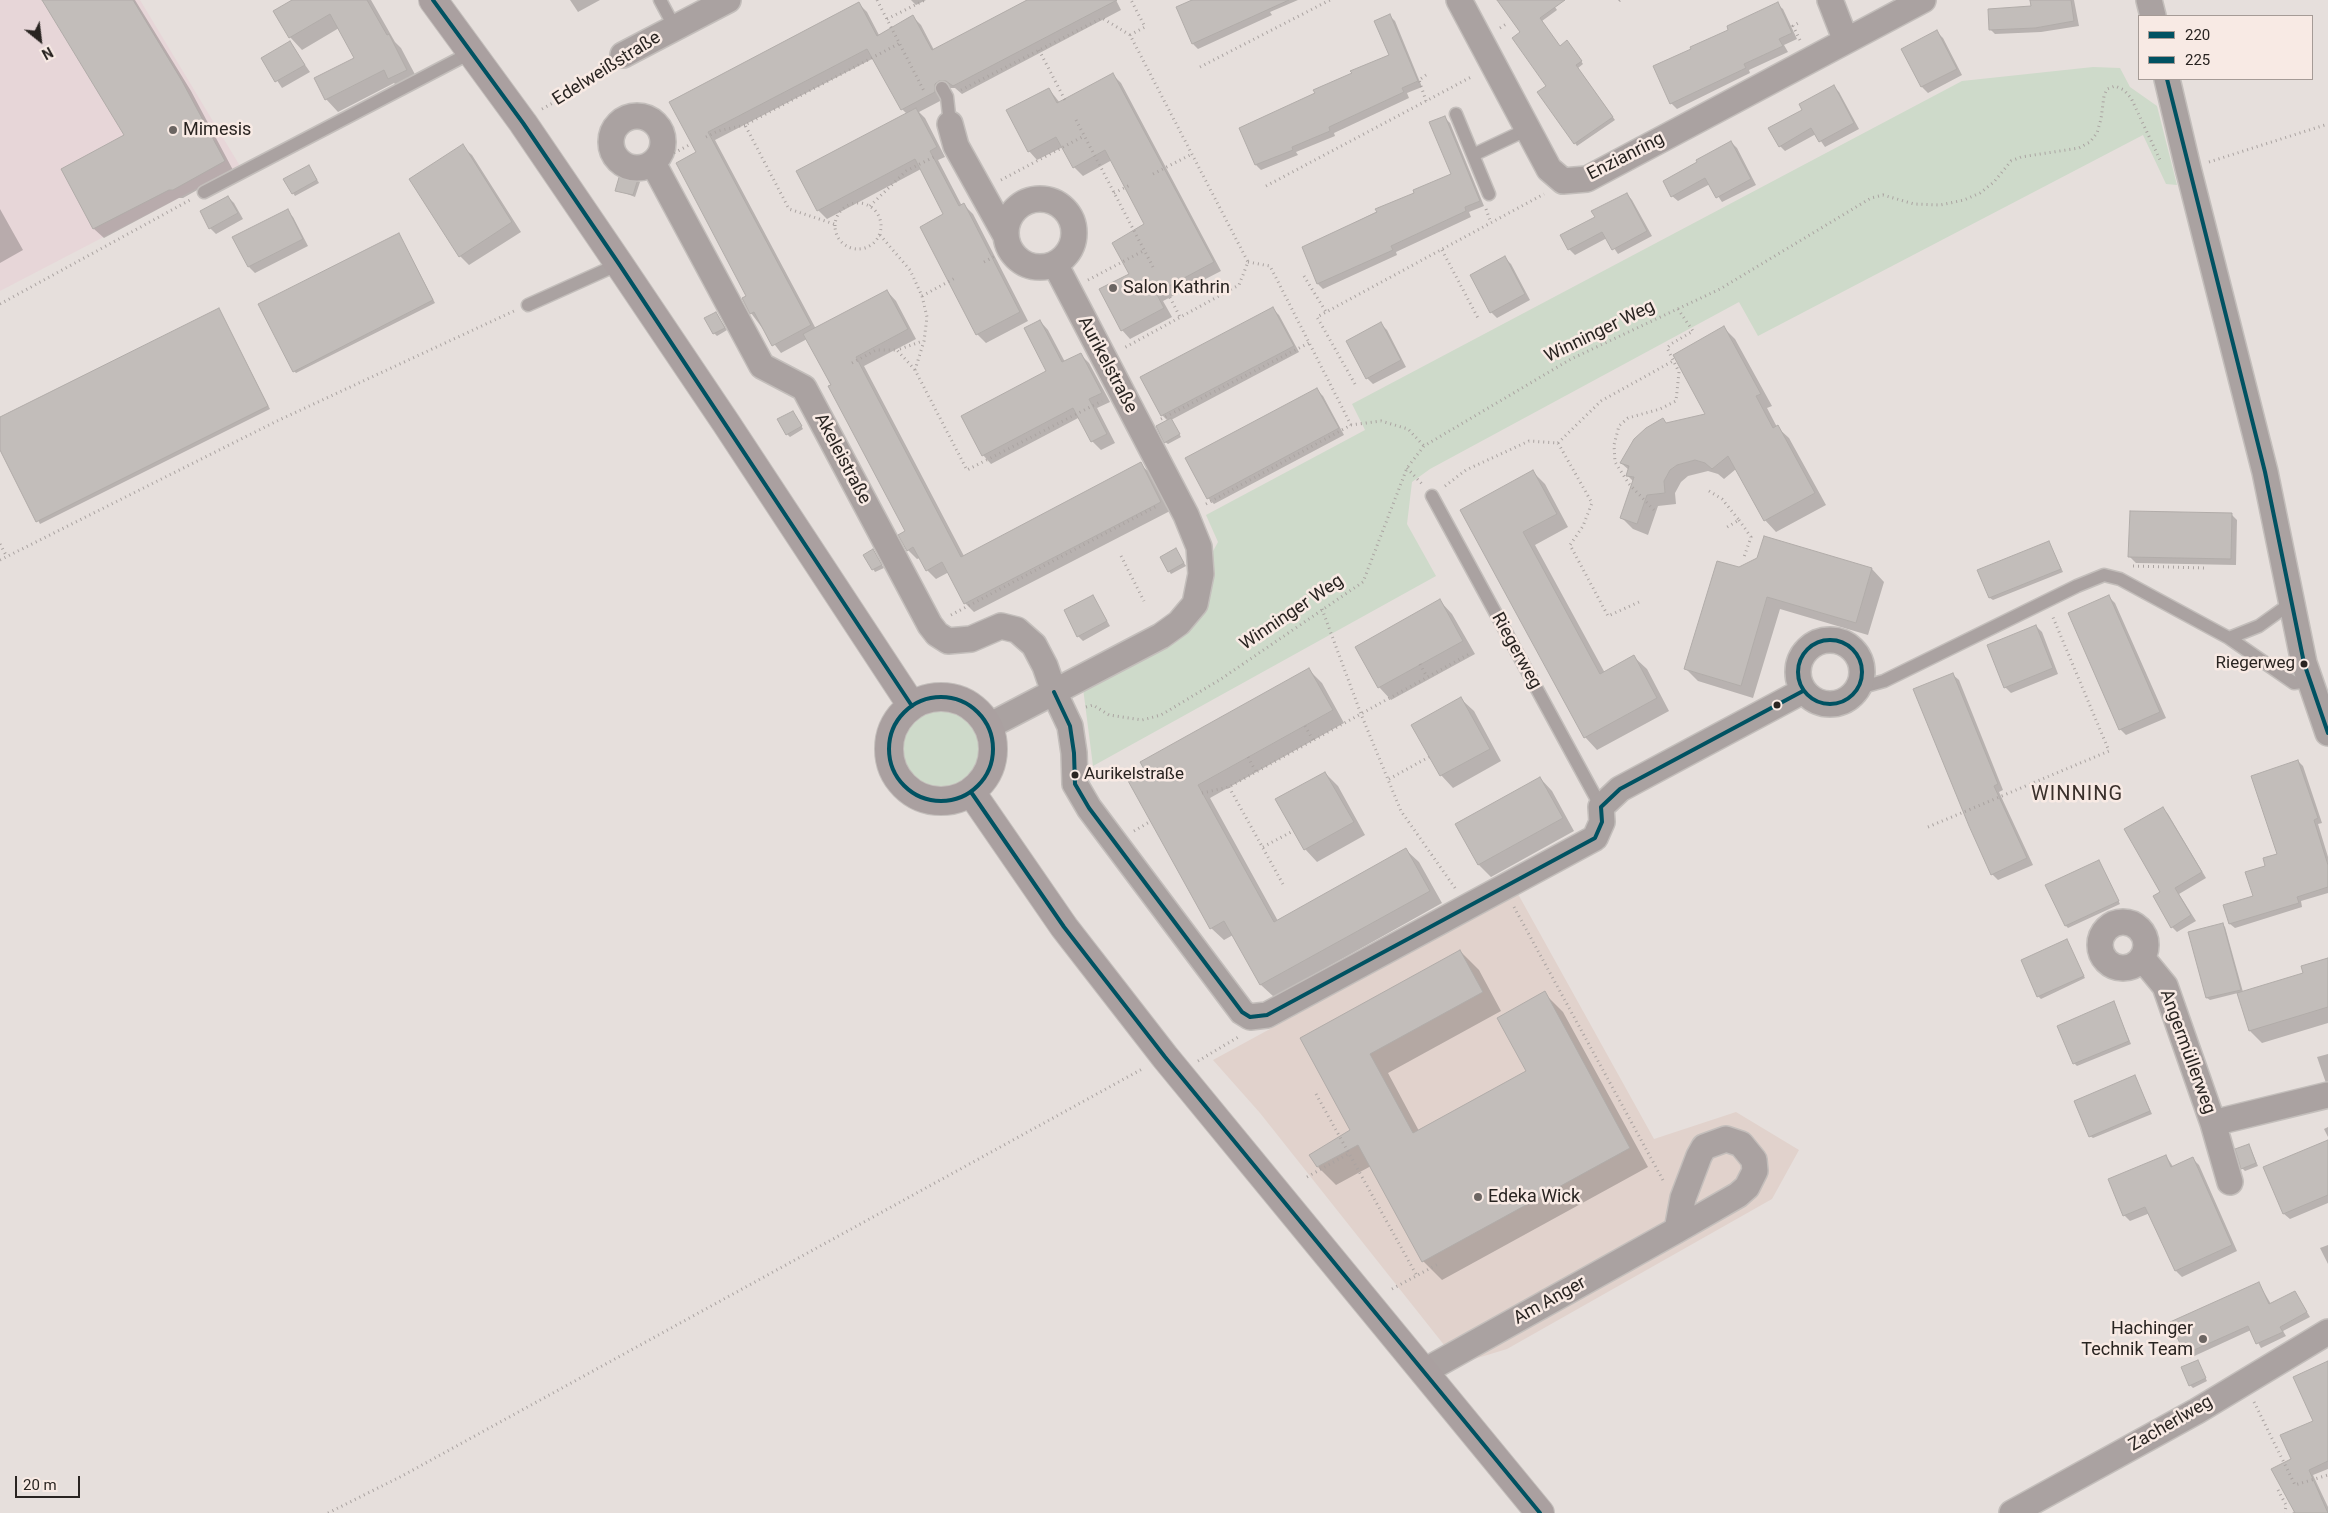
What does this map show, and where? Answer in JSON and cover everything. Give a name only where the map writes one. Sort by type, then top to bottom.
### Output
[{"type":"main road","points":[[433,0],[472,52],[619,264],[912,706]]},
{"type":"main road","points":[[932,697],[955,698],[975,708],[988,726],[993,740],[993,755],[990,769],[982,782],[971,792],[956,799],[940,801],[924,798],[909,790],[898,778],[891,764],[889,748],[892,731],[900,717],[912,706],[932,697]]},
{"type":"main road","points":[[971,792],[1064,927],[1165,1057],[1540,1513]]},
{"type":"street","name":"Edelweißstraße","points":[[623,55],[728,0]]},
{"type":"street","name":"Enzianring","points":[[1459,0],[1549,169],[1563,181],[1587,179],[1923,0]]},
{"type":"street","points":[[1830,0],[1846,41]]},
{"type":"street","points":[[2149,0],[2153,15]]},
{"type":"street","points":[[2167,80],[2266,472],[2308,681],[2328,733]]},
{"type":"street","points":[[953,135],[1006,236],[1009,248],[1024,264],[1034,267],[1055,264],[1064,258],[1071,249],[1074,226],[1070,215],[1062,206],[1052,201],[1035,200],[1019,206],[1009,220],[1006,236]]},
{"type":"street","name":"Akeleistraße","points":[[658,158],[762,366],[804,388],[930,626],[937,634],[948,641],[971,639],[1001,626],[1017,630],[1034,645],[1045,666],[1054,692]]},
{"type":"street","name":"Aurikelstraße","points":[[988,726],[1161,636],[1179,623],[1195,604],[1201,574],[1199,547],[1181,506],[1055,264]]},
{"type":"street","points":[[1833,640],[1852,649],[1859,657],[1862,667],[1862,678],[1859,688],[1846,700],[1828,705],[1818,703],[1803,691],[1798,682],[1797,671],[1799,661],[1813,645],[1833,640]]},
{"type":"street","points":[[1054,692],[1066,716],[1074,753],[1075,784],[1089,808],[1242,1012],[1250,1016],[1267,1015],[1595,838],[1602,822],[1601,806],[1620,789],[1803,691]]},
{"type":"street","name":"Angermüllerweg","points":[[2142,958],[2165,986],[2213,1123],[2230,1182]]},
{"type":"street","name":"Angermüllerweg","points":[[2213,1123],[2328,1095]]},
{"type":"street","name":"Am Anger","points":[[1423,1372],[1677,1230]]},
{"type":"street","name":"Zacherlweg","points":[[2012,1513],[2197,1411],[2328,1332]]},
{"type":"lane","name":"Edelweißstraße","points":[[660,0],[675,28]]},
{"type":"lane","points":[[204,192],[472,52]]},
{"type":"lane","points":[[945,93],[953,135]]},
{"type":"lane","points":[[1456,114],[1489,194]]},
{"type":"lane","points":[[1473,155],[1528,129]]},
{"type":"lane","points":[[528,305],[619,264]]},
{"type":"lane","name":"Riegerweg","points":[[1432,496],[1601,806]]},
{"type":"lane","points":[[1859,688],[1884,681],[2046,601],[2104,575],[2120,579],[2229,638],[2294,683],[2308,681]]},
{"type":"lane","points":[[2229,638],[2259,626],[2291,603]]},
{"type":"path","points":[[878,0],[932,105],[945,93],[1102,18],[1130,35],[1248,262],[1240,285],[1104,359]]},
{"type":"path","points":[[887,19],[925,0]]},
{"type":"path","points":[[1130,35],[1145,27],[1131,0]]},
{"type":"path","points":[[1200,67],[1330,0]]},
{"type":"path","points":[[706,137],[718,131],[745,125],[900,43]]},
{"type":"path","points":[[1038,50],[1066,102]]},
{"type":"path","name":"Edelweißstraße","points":[[540,111],[614,70],[623,55]]},
{"type":"path","points":[[1266,186],[1494,65]]},
{"type":"path","points":[[1426,75],[1419,80],[1426,101]]},
{"type":"path","name":"Winninger Weg","points":[[1066,716],[1083,707],[1093,706],[1109,715],[1125,719],[1142,720],[1162,715],[1221,679],[1363,582],[1407,468],[1424,446],[1571,359],[1720,290],[1871,198],[1883,195],[1914,204],[1929,205],[1940,205],[1964,200],[1986,189],[2011,161],[2021,157],[2079,148],[2090,142],[2097,133],[2107,89],[2115,86],[2124,90],[2131,98],[2162,165]]},
{"type":"path","points":[[1076,120],[1153,266]]},
{"type":"path","points":[[2188,168],[2328,124]]},
{"type":"path","points":[[745,125],[789,209],[834,224]]},
{"type":"path","points":[[870,206],[906,171],[953,135]]},
{"type":"path","points":[[981,191],[1084,136]]},
{"type":"path","points":[[658,158],[668,156],[691,144]]},
{"type":"path","points":[[1152,174],[1192,154]]},
{"type":"path","points":[[1355,384],[1317,317],[1491,223],[1563,181]]},
{"type":"path","points":[[1114,193],[1130,185]]},
{"type":"path","points":[[0,304],[204,192]]},
{"type":"path","points":[[880,235],[870,246],[856,250],[842,244],[835,231],[834,224],[841,210],[847,205],[855,203],[870,206],[880,219],[880,235],[910,270],[922,296],[927,317],[924,341],[915,370]]},
{"type":"path","points":[[1485,207],[1491,223]]},
{"type":"path","points":[[1068,291],[1144,250]]},
{"type":"path","points":[[1442,250],[1479,320]]},
{"type":"path","points":[[1248,262],[1270,266],[1351,425]]},
{"type":"path","points":[[1304,276],[1326,312]]},
{"type":"path","points":[[922,296],[957,277]]},
{"type":"path","points":[[1163,284],[1180,317]]},
{"type":"path","points":[[0,560],[277,421],[528,305]]},
{"type":"path","points":[[1654,510],[1629,484],[1615,462],[1614,445],[1619,426],[1628,418],[1660,409],[1676,401],[1678,372],[1667,348],[1693,331],[1678,309]]},
{"type":"path","points":[[852,363],[876,350],[898,350],[924,341]]},
{"type":"path","points":[[1141,429],[1309,342]]},
{"type":"path","points":[[898,350],[915,370],[968,470],[1121,391]]},
{"type":"path","points":[[1432,496],[1466,470],[1528,441],[1558,443],[1601,400],[1673,361]]},
{"type":"path","points":[[930,626],[1351,425],[1381,420],[1408,429],[1424,446]]},
{"type":"path","points":[[1558,443],[1592,503],[1583,526],[1570,545],[1608,616],[1639,602]]},
{"type":"path","points":[[1709,491],[1722,499],[1751,537],[1744,557]]},
{"type":"path","points":[[1724,529],[1739,520]]},
{"type":"path","points":[[0,544],[7,557]]},
{"type":"path","points":[[1121,556],[1144,601]]},
{"type":"path","points":[[2104,575],[2123,566],[2205,568]]},
{"type":"path","points":[[1928,827],[2109,751],[2046,601]]},
{"type":"path","points":[[1322,609],[1361,714],[1401,811],[1468,906]]},
{"type":"path","points":[[1202,793],[1229,787],[1469,654]]},
{"type":"path","points":[[1420,664],[1428,677]]},
{"type":"path","points":[[1305,726],[1313,740]]},
{"type":"path","points":[[1248,757],[1256,772]]},
{"type":"path","points":[[1389,779],[1429,757]]},
{"type":"path","points":[[1229,787],[1284,886]]},
{"type":"path","points":[[1263,847],[1293,830]]},
{"type":"path","points":[[1503,888],[1666,1185]]},
{"type":"path","points":[[1202,1058],[1244,1034],[1250,1016]]},
{"type":"path","points":[[328,1513],[411,1471],[1165,1057]]},
{"type":"path","points":[[1316,1094],[1417,1276]]},
{"type":"path","points":[[1307,1177],[1348,1154]]},
{"type":"path","points":[[1392,1289],[1440,1263]]},
{"type":"path","points":[[2244,1382],[2295,1485],[2328,1475]]},
{"type":"path","points":[[2278,1490],[2286,1505],[2285,1513]]},
{"type":"shaded area","points":[[0,0],[140,0],[240,166],[0,291]]},
{"type":"shaded area","points":[[1518,894],[1654,1139],[1736,1112],[1799,1150],[1772,1199],[1507,1349],[1474,1359],[1452,1355],[1260,1113],[1213,1060]]},
{"type":"green space","points":[[2093,67],[2120,68],[2130,87],[2157,106],[2177,185],[2166,184],[2143,135],[1758,336],[1739,302],[1430,469],[1412,482],[1407,524],[1436,576],[1093,766],[1083,688],[1197,615],[1212,582],[1212,553],[1218,542],[1206,515],[1365,430],[1352,404],[1962,81]]},
{"type":"green space","points":[[942,711],[958,715],[971,723],[979,736],[983,752],[979,768],[971,781],[958,789],[942,793],[926,789],[913,781],[905,768],[901,752],[905,736],[913,723],[926,715]]},
{"type":"building","points":[[42,0],[133,0],[182,81],[225,161],[173,190],[169,190],[93,229],[61,169],[124,135]]},
{"type":"building","points":[[292,0],[367,0],[387,35],[389,34],[407,70],[388,79],[384,70],[325,100],[314,78],[354,58],[330,14],[289,38],[273,11]]},
{"type":"building","points":[[1027,0],[1117,0],[953,86],[946,81],[939,81],[935,84],[935,92],[901,110],[867,49],[708,132],[811,325],[772,346],[754,312],[750,314],[742,298],[746,296],[676,163],[696,152],[669,102],[859,2],[877,36],[913,15],[932,50]]},
{"type":"building","points":[[1192,0],[1289,0],[1192,44],[1176,7]]},
{"type":"building","points":[[1497,0],[1565,0],[1540,18],[1560,46],[1567,40],[1582,61],[1576,65],[1613,117],[1574,144],[1537,92],[1546,86],[1512,38],[1520,32]]},
{"type":"building","points":[[2030,0],[2071,0],[2074,21],[2035,28],[1989,30],[1988,9],[2031,6]]},
{"type":"building","points":[[1778,2],[1792,33],[1779,39],[1783,46],[1744,64],[1746,68],[1670,104],[1653,66],[1691,49],[1690,47],[1728,30],[1727,26]]},
{"type":"building","points":[[1390,14],[1418,81],[1402,88],[1404,92],[1329,127],[1330,131],[1292,147],[1293,150],[1255,165],[1239,128],[1315,93],[1313,90],[1352,73],[1350,71],[1389,55],[1374,21]]},
{"type":"building","points":[[1937,30],[1957,69],[1921,87],[1901,49]]},
{"type":"building","points":[[290,41],[305,65],[275,82],[261,58]]},
{"type":"building","points":[[1113,73],[1214,262],[1156,293],[1164,308],[1121,331],[1099,289],[1129,274],[1112,243],[1144,224],[1105,150],[1073,168],[1056,137],[1028,152],[1006,110],[1049,88],[1057,103]]},
{"type":"building","points":[[1834,85],[1854,123],[1819,142],[1811,128],[1779,147],[1768,128],[1802,110],[1799,104]]},
{"type":"building","points":[[916,108],[937,147],[930,151],[959,206],[964,203],[1020,312],[976,335],[920,227],[943,214],[915,159],[817,211],[796,171]]},
{"type":"building","points":[[1445,116],[1480,201],[1465,207],[1466,211],[1391,246],[1393,250],[1317,284],[1302,247],[1377,212],[1375,209],[1414,193],[1413,190],[1451,174],[1429,122]]},
{"type":"building","points":[[1731,141],[1751,179],[1716,198],[1705,178],[1671,197],[1663,181]]},
{"type":"building","points":[[463,144],[512,222],[459,257],[409,179]]},
{"type":"building","points":[[309,165],[317,180],[292,194],[283,179]]},
{"type":"building","points":[[620,174],[638,179],[633,195],[615,191]]},
{"type":"building","points":[[1627,193],[1647,231],[1612,250],[1602,232],[1568,250],[1560,235],[1595,217],[1591,211]]},
{"type":"building","points":[[228,196],[238,213],[209,229],[200,211]]},
{"type":"building","points":[[288,209],[303,239],[248,267],[232,237]]},
{"type":"building","points":[[399,233],[433,300],[293,372],[258,304]]},
{"type":"building","points":[[1505,256],[1525,294],[1490,313],[1470,275]]},
{"type":"building","points":[[887,290],[908,329],[856,357],[961,557],[1141,462],[1161,502],[964,604],[942,562],[926,571],[913,547],[907,551],[898,535],[905,531],[828,386],[831,385],[803,334]]},
{"type":"building","points":[[1273,307],[1294,346],[1161,416],[1140,377]]},
{"type":"building","points":[[219,308],[268,406],[36,522],[0,450],[0,417]]},
{"type":"building","points":[[716,312],[725,328],[713,334],[704,318]]},
{"type":"building","points":[[1040,320],[1062,362],[1081,353],[1102,393],[1089,399],[1107,434],[1091,442],[1073,408],[982,456],[961,416],[1046,371],[1024,328]]},
{"type":"building","points":[[1381,322],[1401,360],[1366,379],[1346,341]]},
{"type":"building","points":[[1724,326],[1761,394],[1756,396],[1773,428],[1778,425],[1815,493],[1764,521],[1728,456],[1712,469],[1705,463],[1695,460],[1677,465],[1670,470],[1664,481],[1665,493],[1647,495],[1637,524],[1620,518],[1634,477],[1626,476],[1629,466],[1620,463],[1634,439],[1646,428],[1663,418],[1666,423],[1705,414],[1673,355]]},
{"type":"building","points":[[1317,388],[1339,428],[1207,499],[1185,458]]},
{"type":"building","points":[[793,411],[802,426],[786,435],[777,419]]},
{"type":"building","points":[[1171,418],[1180,434],[1164,443],[1156,426]]},
{"type":"building","points":[[1533,470],[1557,514],[1523,532],[1600,674],[1634,655],[1657,698],[1584,738],[1460,510]]},
{"type":"building","points":[[2130,511],[2232,513],[2231,559],[2128,557]]},
{"type":"building","points":[[1764,536],[1872,568],[1856,623],[1767,597],[1741,686],[1684,669],[1717,561],[1739,567],[1757,558]]},
{"type":"building","points":[[2049,541],[2061,569],[1989,598],[1977,570]]},
{"type":"building","points":[[1176,548],[1184,563],[1168,572],[1160,557]]},
{"type":"building","points":[[873,549],[882,565],[872,570],[863,555]]},
{"type":"building","points":[[1093,595],[1107,621],[1077,637],[1064,610]]},
{"type":"building","points":[[2109,595],[2160,712],[2119,730],[2068,613]]},
{"type":"building","points":[[1440,599],[1463,641],[1378,688],[1355,647]]},
{"type":"building","points":[[2036,625],[2053,668],[2004,688],[1987,645]]},
{"type":"building","points":[[1309,668],[1333,710],[1198,785],[1274,922],[1406,848],[1430,891],[1260,985],[1224,921],[1210,929],[1127,779],[1144,769],[1140,762]]},
{"type":"building","points":[[1953,673],[1998,784],[1994,786],[2027,858],[1991,875],[1913,689]]},
{"type":"building","points":[[1461,697],[1490,749],[1440,776],[1411,725]]},
{"type":"building","points":[[2298,760],[2318,818],[2314,820],[2328,865],[2328,887],[2297,897],[2299,903],[2229,924],[2223,905],[2253,896],[2245,872],[2265,866],[2263,858],[2277,854],[2251,776]]},
{"type":"building","points":[[1325,772],[1354,822],[1304,850],[1275,799]]},
{"type":"building","points":[[1540,777],[1563,818],[1478,865],[1455,824]]},
{"type":"building","points":[[2163,807],[2202,872],[2175,888],[2191,915],[2171,928],[2153,896],[2160,892],[2124,829]]},
{"type":"building","points":[[2099,860],[2119,901],[2065,926],[2045,885]]},
{"type":"building","points":[[2223,923],[2241,990],[2206,998],[2188,932]]},
{"type":"building","points":[[2067,939],[2084,976],[2037,997],[2021,960]]},
{"type":"building","points":[[1460,950],[1483,992],[1370,1054],[1413,1133],[1526,1071],[1497,1018],[1545,991],[1630,1148],[1422,1262],[1358,1145],[1317,1167],[1309,1155],[1350,1130],[1300,1038]]},
{"type":"building","points":[[2328,958],[2328,1007],[2249,1031],[2237,993],[2303,973],[2301,966]]},
{"type":"building","points":[[2114,1001],[2129,1041],[2073,1064],[2057,1026]]},
{"type":"building","points":[[2135,1075],[2150,1111],[2089,1137],[2074,1101]]},
{"type":"building","points":[[2328,1140],[2328,1195],[2283,1214],[2263,1167]]},
{"type":"building","points":[[2249,1144],[2256,1163],[2241,1169],[2235,1149]]},
{"type":"building","points":[[2166,1155],[2171,1167],[2193,1157],[2232,1245],[2175,1271],[2145,1207],[2123,1216],[2108,1179]]},
{"type":"building","points":[[2259,1282],[2269,1304],[2295,1291],[2307,1312],[2280,1327],[2283,1332],[2256,1344],[2248,1326],[2185,1354],[2170,1322]]},
{"type":"building","points":[[2198,1360],[2206,1378],[2189,1386],[2181,1367]]},
{"type":"building","points":[[2328,1361],[2328,1461],[2309,1470],[2328,1513],[2295,1513],[2271,1469],[2291,1459],[2280,1435],[2313,1421],[2293,1377]]},
{"type":"transit line","name":"220","points":[[433,0],[523,123],[619,264],[912,706]]},
{"type":"transit line","name":"225","points":[[2167,80],[2265,472],[2304,663],[2328,733]]},
{"type":"transit line","name":"220","points":[[1824,640],[1836,640],[1853,649],[1860,660],[1862,672],[1860,684],[1853,695],[1836,704],[1824,704],[1812,699],[1803,690],[1798,678],[1798,666],[1803,654],[1812,645],[1824,640]]},
{"type":"transit line","name":"220","points":[[1054,692],[1070,726],[1074,753],[1075,784],[1089,808],[1242,1012],[1250,1017],[1267,1015],[1595,838],[1602,822],[1601,807],[1620,789],[1803,691]]},
{"type":"transit line","name":"220","points":[[941,697],[961,701],[978,712],[989,729],[993,749],[989,769],[978,786],[961,797],[941,801],[921,797],[904,786],[893,769],[889,749],[893,729],[904,712],[921,701],[941,697]]},
{"type":"transit line","name":"220","points":[[971,792],[1064,927],[1165,1057],[1540,1513]]},
{"type":"place","name":"Mimesis","points":[[173,130]]},
{"type":"place","name":"Salon Kathrin","points":[[1113,288]]},
{"type":"place","name":"Riegerweg","points":[[2304,664]]},
{"type":"place","name":"Aurikelstraße","points":[[1075,775]]},
{"type":"place","name":"Edeka Wick","points":[[1478,1197]]},
{"type":"place","name":"Hachinger Technik Team","points":[[2203,1339]]},
{"type":"district","name":"WINNING","points":[[2077,795]]}]
